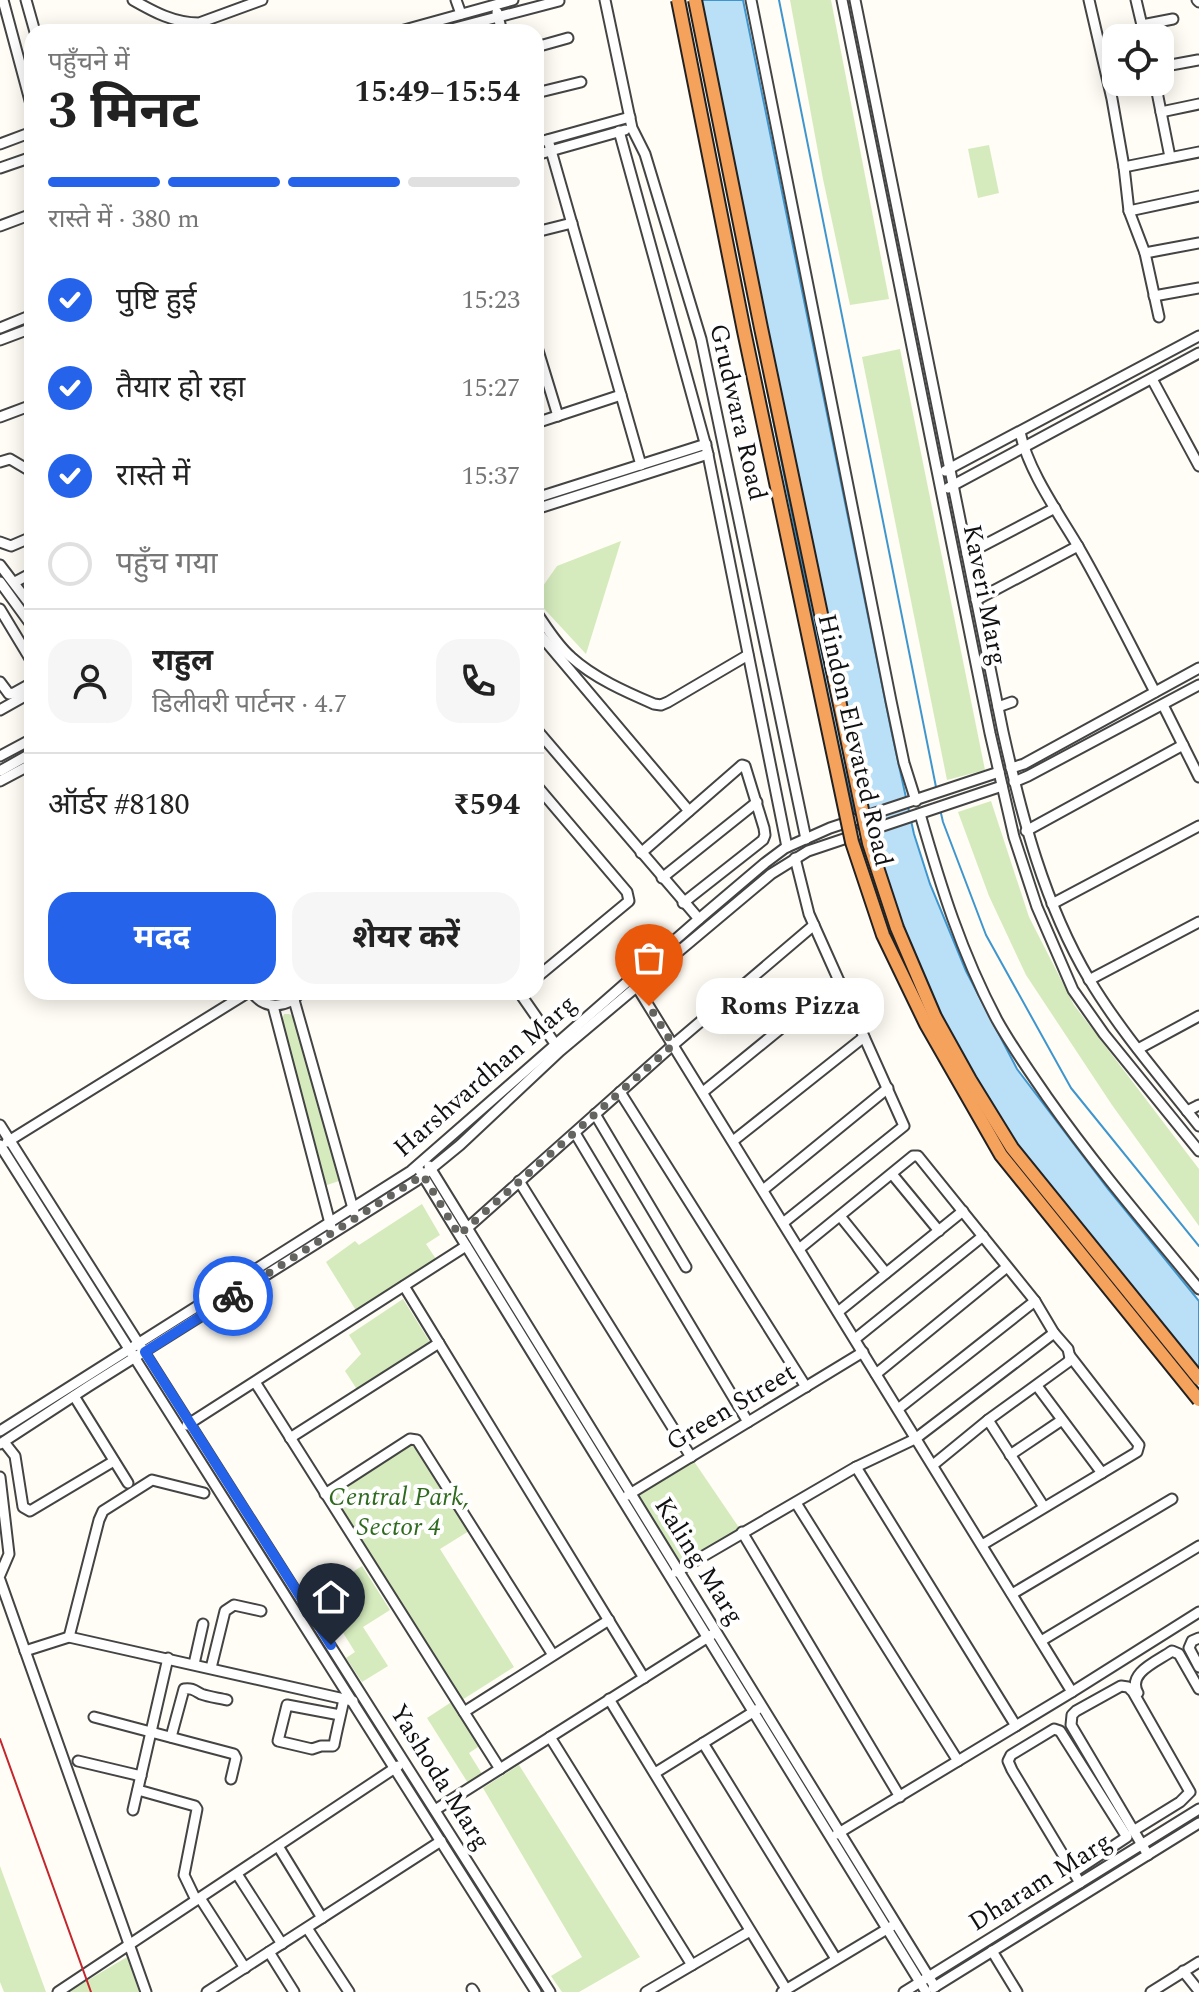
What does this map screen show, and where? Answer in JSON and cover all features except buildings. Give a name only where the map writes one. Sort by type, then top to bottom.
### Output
[{"type":"highway","name":"Hindon Elevated Road","points":[[678,0],[852,842],[883,935],[926,1024],[1001,1155],[1199,1400]]},
{"type":"highway","name":"Hindon Elevated Road","points":[[695,0],[869,843],[897,928],[935,1017],[1012,1148],[1199,1379]]},
{"type":"street","points":[[3,0],[4,22],[24,78]]},
{"type":"street","points":[[26,0],[33,24]]},
{"type":"street","points":[[133,0],[175,21],[190,23],[199,23],[262,0]]},
{"type":"street","points":[[456,0],[461,14]]},
{"type":"street","points":[[425,24],[513,0]]},
{"type":"street","name":"Grudwara Road","points":[[605,0],[631,123],[645,154],[701,339],[806,839]]},
{"type":"street","points":[[751,0],[897,732],[904,763],[918,800]]},
{"type":"street","name":"Kaveri Marg","points":[[842,0],[1014,837],[1037,907],[1073,990],[1104,1034],[1199,1151]]},
{"type":"street","name":"Kaveri Marg","points":[[855,0],[998,707],[1026,831],[1052,904],[1089,980],[1199,1126]]},
{"type":"street","points":[[1089,0],[1112,99],[1129,211],[1145,253],[1159,317]]},
{"type":"street","points":[[1136,0],[1142,24]]},
{"type":"street","points":[[471,24],[559,1]]},
{"type":"street","points":[[495,5],[500,24]]},
{"type":"street","points":[[1147,24],[1173,19]]},
{"type":"street","points":[[544,45],[568,38]]},
{"type":"street","points":[[1174,64],[1198,60]]},
{"type":"street","points":[[11,75],[22,71]]},
{"type":"street","points":[[544,91],[581,82]]},
{"type":"street","points":[[1158,96],[1170,157]]},
{"type":"street","points":[[1161,112],[1199,104]]},
{"type":"street","points":[[544,153],[619,131],[631,123]]},
{"type":"street","points":[[544,141],[631,123]]},
{"type":"street","points":[[619,131],[707,449],[787,847]]},
{"type":"street","points":[[0,144],[24,135]]},
{"type":"street","points":[[548,140],[641,465]]},
{"type":"street","points":[[1124,167],[1199,152]]},
{"type":"street","points":[[0,168],[24,160]]},
{"type":"street","points":[[881,192],[894,189]]},
{"type":"street","points":[[1129,211],[1199,196]]},
{"type":"street","points":[[0,226],[24,217]]},
{"type":"street","points":[[544,230],[572,223]]},
{"type":"street","points":[[1145,253],[1199,243]]},
{"type":"street","points":[[1154,296],[1199,288]]},
{"type":"street","points":[[0,328],[24,318]]},
{"type":"street","points":[[0,340],[24,331]]},
{"type":"street","points":[[938,475],[1199,336]]},
{"type":"street","points":[[942,492],[1199,353]]},
{"type":"street","points":[[544,370],[558,416]]},
{"type":"street","points":[[1152,379],[1199,466]]},
{"type":"street","points":[[544,420],[621,395]]},
{"type":"street","points":[[1087,396],[1094,410]]},
{"type":"street","points":[[0,417],[24,408]]},
{"type":"street","points":[[1020,432],[1024,449],[1155,692]]},
{"type":"street","points":[[544,495],[641,465],[707,449]]},
{"type":"street","points":[[544,506],[707,449]]},
{"type":"street","points":[[0,462],[10,459],[24,467]]},
{"type":"street","points":[[967,554],[1055,508]]},
{"type":"street","points":[[0,542],[11,546],[24,540]]},
{"type":"street","points":[[976,600],[1078,546]]},
{"type":"street","points":[[0,565],[24,595]]},
{"type":"street","points":[[15,582],[24,577]]},
{"type":"street","points":[[0,582],[24,615]]},
{"type":"street","points":[[0,609],[24,649]]},
{"type":"street","points":[[544,623],[571,657],[593,673],[654,704],[668,702],[748,655]]},
{"type":"street","points":[[544,639],[689,811]]},
{"type":"street","points":[[1011,768],[1024,764],[1199,668]]},
{"type":"street","points":[[0,682],[9,694],[24,687]]},
{"type":"street","points":[[1014,782],[1199,685]]},
{"type":"street","points":[[0,710],[24,696]]},
{"type":"street","points":[[998,707],[1012,702]]},
{"type":"street","points":[[1163,705],[1199,777]]},
{"type":"street","points":[[544,738],[699,919]]},
{"type":"street","points":[[0,756],[24,743]]},
{"type":"street","points":[[1026,831],[1183,745]]},
{"type":"street","points":[[0,771],[24,758]]},
{"type":"street","points":[[641,853],[742,765],[747,768],[764,828],[763,840],[683,903]]},
{"type":"street","points":[[0,781],[24,768]]},
{"type":"street","name":"Harshvardhan Marg","points":[[2,1443],[330,1221],[460,1145],[558,1048],[699,919],[787,847],[830,828],[999,772]]},
{"type":"street","name":"Harshvardhan Marg","points":[[558,1048],[637,987],[771,874],[795,858],[835,841],[1002,786]]},
{"type":"street","points":[[544,798],[627,892],[629,901],[544,971]]},
{"type":"street","points":[[662,878],[757,802]]},
{"type":"street","points":[[922,813],[939,881],[959,940],[998,1021],[1069,1127],[1199,1289]]},
{"type":"street","points":[[1052,904],[1199,826]]},
{"type":"street","points":[[783,1223],[902,1129],[904,1123],[814,925],[795,858]]},
{"type":"street","points":[[1089,980],[1199,922]]},
{"type":"street","points":[[463,1231],[814,925]]},
{"type":"street","points":[[703,1092],[839,981]]},
{"type":"street","points":[[637,987],[1072,1692]]},
{"type":"street","points":[[3,1143],[238,1000]]},
{"type":"street","points":[[258,1000],[273,1006],[288,1004],[292,1000]]},
{"type":"street","points":[[298,1000],[356,1219]]},
{"type":"street","points":[[525,1000],[558,1048]]},
{"type":"street","points":[[273,1006],[333,1234]]},
{"type":"street","points":[[1138,1049],[1199,1016]]},
{"type":"street","points":[[733,1141],[864,1037]]},
{"type":"street","points":[[763,1190],[888,1088]]},
{"type":"street","points":[[620,1092],[806,1387]]},
{"type":"street","points":[[1187,1111],[1199,1105]]},
{"type":"street","points":[[595,1114],[686,1267]]},
{"type":"street","name":"Yashoda Marg","points":[[0,1125],[3,1143],[186,1426],[353,1698],[435,1810],[550,1992]]},
{"type":"street","points":[[575,1133],[748,1422]]},
{"type":"street","points":[[799,1249],[913,1156],[918,1156],[1035,1301],[1070,1356],[1139,1445],[1137,1452],[982,1545]]},
{"type":"street","name":"Harshvardhan Marg","points":[[0,1431],[333,1234],[424,1167]]},
{"type":"street","name":"Kaling Marg","points":[[424,1167],[929,1990]]},
{"type":"street","points":[[892,1174],[939,1231]]},
{"type":"street","points":[[519,1181],[691,1457]]},
{"type":"street","points":[[838,1312],[963,1211]]},
{"type":"street","points":[[840,1216],[886,1273]]},
{"type":"street","name":"Kaling Marg","points":[[463,1231],[466,1246],[626,1496]]},
{"type":"street","points":[[855,1339],[983,1236]]},
{"type":"street","points":[[186,1426],[466,1246]]},
{"type":"street","points":[[876,1374],[1007,1267]]},
{"type":"street","points":[[404,1286],[644,1678]]},
{"type":"street","points":[[898,1409],[1035,1301]]},
{"type":"street","points":[[674,1573],[856,1467],[915,1439],[1054,1333]]},
{"type":"street","points":[[290,1438],[439,1343]]},
{"type":"street","name":"Green Street","points":[[626,1496],[863,1352]]},
{"type":"street","points":[[933,1465],[988,1420],[1068,1362],[1070,1356]]},
{"type":"street","points":[[255,1382],[500,1769]]},
{"type":"street","points":[[1037,1386],[1102,1473]]},
{"type":"street","points":[[74,1396],[128,1483]]},
{"type":"street","points":[[988,1420],[1044,1507]]},
{"type":"street","points":[[1010,1455],[1062,1420]]},
{"type":"street","points":[[325,1494],[410,1439],[417,1440],[553,1655]]},
{"type":"street","points":[[2,1443],[15,1456],[23,1507],[27,1511],[114,1461]]},
{"type":"street","points":[[856,1467],[1016,1726]]},
{"type":"street","points":[[0,1477],[9,1554],[0,1578],[146,1992]]},
{"type":"street","points":[[69,1637],[103,1511],[152,1480],[204,1493]]},
{"type":"street","points":[[1012,1594],[1172,1499]]},
{"type":"street","points":[[796,1503],[958,1761]]},
{"type":"street","points":[[742,1532],[900,1797]]},
{"type":"street","points":[[1041,1641],[1199,1546]]},
{"type":"street","points":[[211,1668],[225,1611],[234,1605],[261,1611]]},
{"type":"street","points":[[835,1835],[1199,1612]]},
{"type":"street","points":[[464,1712],[609,1620]]},
{"type":"street","points":[[194,1664],[203,1624]]},
{"type":"street","points":[[435,1810],[712,1635]]},
{"type":"street","points":[[25,1651],[69,1637],[353,1698],[340,1715],[333,1746],[312,1749],[278,1741],[287,1705],[340,1715]]},
{"type":"street","points":[[1199,1638],[1192,1641],[1189,1648],[1199,1667]]},
{"type":"street","points":[[1199,1689],[1176,1652],[1172,1651],[1138,1674],[1134,1687],[1199,1800]]},
{"type":"street","points":[[133,1810],[168,1658]]},
{"type":"street","points":[[1133,1831],[1180,1802],[1190,1792],[1133,1692],[1121,1686],[1076,1711],[1072,1715],[1071,1725],[1141,1845],[1148,1855]]},
{"type":"street","points":[[171,1737],[184,1689],[227,1700]]},
{"type":"street","points":[[609,1699],[784,1991],[892,1926]]},
{"type":"street","points":[[655,1773],[758,1709]]},
{"type":"street","points":[[94,1717],[234,1754],[236,1758],[231,1779]]},
{"type":"street","points":[[1074,1872],[1127,1837],[1060,1731],[1054,1729],[1011,1755],[1008,1761],[1080,1883]]},
{"type":"street","points":[[550,1737],[692,1965]]},
{"type":"street","points":[[703,1743],[836,1959]]},
{"type":"street","points":[[78,1761],[141,1776]]},
{"type":"street","points":[[58,1992],[400,1765]]},
{"type":"street","name":"Yashoda Marg","points":[[400,1765],[441,1841],[532,1991]]},
{"type":"street","points":[[138,1790],[197,1809],[184,1875],[245,1968]]},
{"type":"street","name":"Dharam Marg","points":[[904,1992],[1199,1809]]},
{"type":"street","name":"Dharam Marg","points":[[929,1990],[1199,1823]]},
{"type":"street","points":[[207,1992],[441,1841]]},
{"type":"street","points":[[278,1846],[322,1918]]},
{"type":"street","points":[[1095,1873],[1102,1882]]},
{"type":"street","points":[[237,1874],[282,1944]]},
{"type":"street","points":[[469,1884],[479,1879]]},
{"type":"street","points":[[307,1928],[349,1992]]},
{"type":"street","points":[[646,1992],[750,1931]]},
{"type":"street","points":[[992,1951],[1017,1992]]},
{"type":"street","points":[[269,1952],[294,1992]]},
{"type":"street","points":[[1151,1992],[1199,1962]]},
{"type":"street","points":[[1183,1971],[1199,1991]]},
{"type":"green space","points":[[790,0],[831,0],[889,299],[850,305]]},
{"type":"green space","points":[[989,145],[999,193],[978,198],[968,149]]},
{"type":"green space","points":[[900,349],[985,770],[947,780],[862,357]]},
{"type":"green space","points":[[621,541],[586,654],[544,609],[544,585],[557,566]]},
{"type":"green space","points":[[991,801],[1029,917],[1074,1005],[1199,1169],[1199,1226],[1112,1105],[1026,975],[989,896],[958,812]]},
{"type":"green space","points":[[284,1014],[293,1016],[339,1181],[324,1186],[281,1023]]},
{"type":"green space","points":[[422,1204],[440,1235],[426,1244],[436,1259],[357,1312],[326,1262],[355,1241],[359,1245]]},
{"type":"green space","points":[[403,1299],[433,1347],[360,1394],[345,1371],[361,1354],[349,1335]]},
{"type":"green space","name":"Central Park, Sector 4","points":[[415,1442],[469,1531],[440,1549],[514,1667],[462,1700],[331,1496]]},
{"type":"green space","points":[[691,1457],[742,1532],[678,1570],[631,1493]]},
{"type":"green space","points":[[362,1566],[390,1610],[363,1627],[388,1666],[362,1682],[346,1658],[355,1652],[337,1623],[360,1608],[342,1579]]},
{"type":"green space","points":[[453,1701],[481,1745],[469,1753],[482,1774],[468,1783],[427,1718]]},
{"type":"green space","points":[[519,1765],[640,1957],[579,1992],[562,1992],[551,1976],[582,1957],[483,1788]]},
{"type":"green space","points":[[0,1866],[46,1992],[4,1992],[0,1982]]},
{"type":"green space","points":[[127,1957],[139,1992],[68,1992]]},
{"type":"water","points":[[690,0],[743,0],[892,734],[914,834],[930,884],[966,971],[1017,1069],[1108,1189],[1199,1301],[1199,1383],[1036,1189],[937,1027],[867,868],[833,722]]},
{"type":"waterway","points":[[779,0],[936,787]]},
{"type":"waterway","points":[[940,809],[986,935],[1071,1088],[1199,1246]]},
{"type":"railway","points":[[0,1739],[91,1992]]},
{"type":"way so far","points":[[233,1296],[423,1175],[459,1235],[673,1045],[649,1006]]},
{"type":"place","name":"Roms Pizza","points":[[649,1006]]},
{"type":"route","points":[[233,1296],[145,1352],[331,1645]]}]
